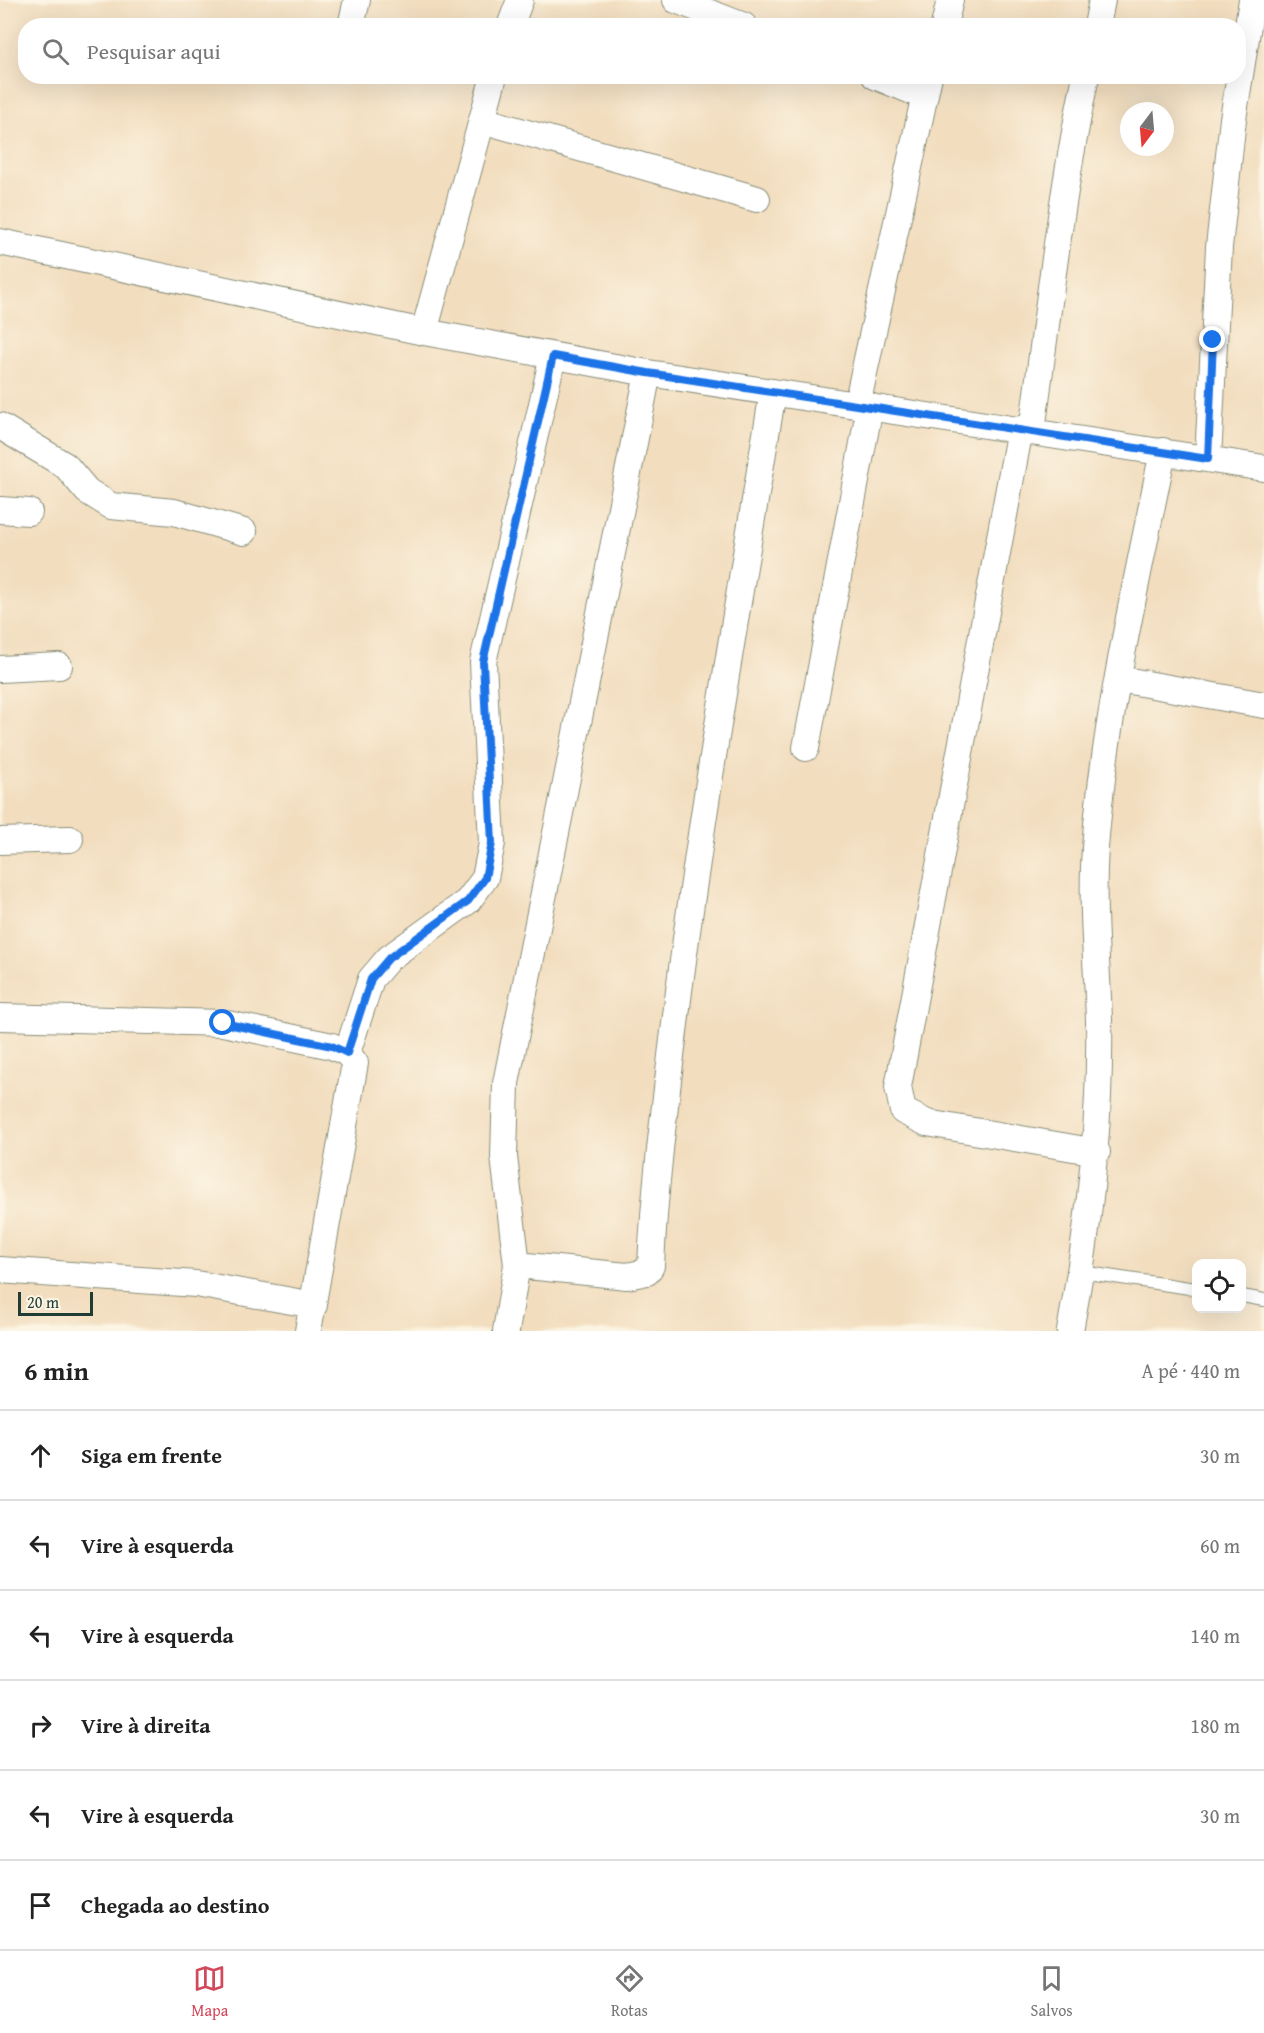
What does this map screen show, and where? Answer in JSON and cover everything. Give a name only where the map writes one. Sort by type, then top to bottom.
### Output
[{"type":"street","points":[[353,18],[357,0]]},
{"type":"street","points":[[513,18],[520,0]]},
{"type":"street","points":[[676,0],[723,18]]},
{"type":"street","points":[[946,18],[950,0]]},
{"type":"street","points":[[1098,18],[1102,0]]},
{"type":"street","points":[[1246,38],[1252,0]]},
{"type":"street","points":[[424,332],[492,84]]},
{"type":"street","points":[[1084,84],[1074,133],[1026,430],[898,1087],[898,1098],[903,1111],[927,1123],[1096,1152]]},
{"type":"street","points":[[1208,459],[1219,247],[1239,84]]},
{"type":"street","points":[[806,748],[864,405],[927,86]]},
{"type":"street","points":[[482,120],[758,199]]},
{"type":"street","points":[[0,242],[424,332],[648,373],[1264,468]]},
{"type":"street","points":[[347,1053],[371,979],[389,958],[468,901],[485,878],[492,843],[483,662],[553,356]]},
{"type":"street","points":[[506,1331],[517,1265],[504,1157],[506,1083],[648,373]]},
{"type":"street","points":[[517,1265],[627,1276],[647,1272],[651,1266],[655,1183],[689,917],[711,763],[773,392]]},
{"type":"street","points":[[0,426],[66,466],[87,491],[111,507],[174,512],[244,532]]},
{"type":"street","points":[[1070,1331],[1081,1272],[1096,1152],[1099,1021],[1094,930],[1095,850],[1102,773],[1163,451]]},
{"type":"street","points":[[0,510],[29,513]]},
{"type":"street","points":[[0,669],[59,666]]},
{"type":"street","points":[[1119,679],[1264,705]]},
{"type":"street","points":[[0,841],[70,839]]},
{"type":"street","points":[[0,1017],[223,1023],[332,1046],[347,1053],[355,1063],[308,1331]]},
{"type":"street","points":[[0,1270],[196,1284],[314,1305]]},
{"type":"lane","points":[[1081,1272],[1192,1288]]},
{"type":"lane","points":[[1246,1297],[1264,1300]]},
{"type":"route","points":[[223,1023],[332,1046],[347,1053],[371,979],[389,958],[468,901],[485,878],[492,843],[483,662],[553,356],[648,373],[1208,459],[1213,340]]}]
